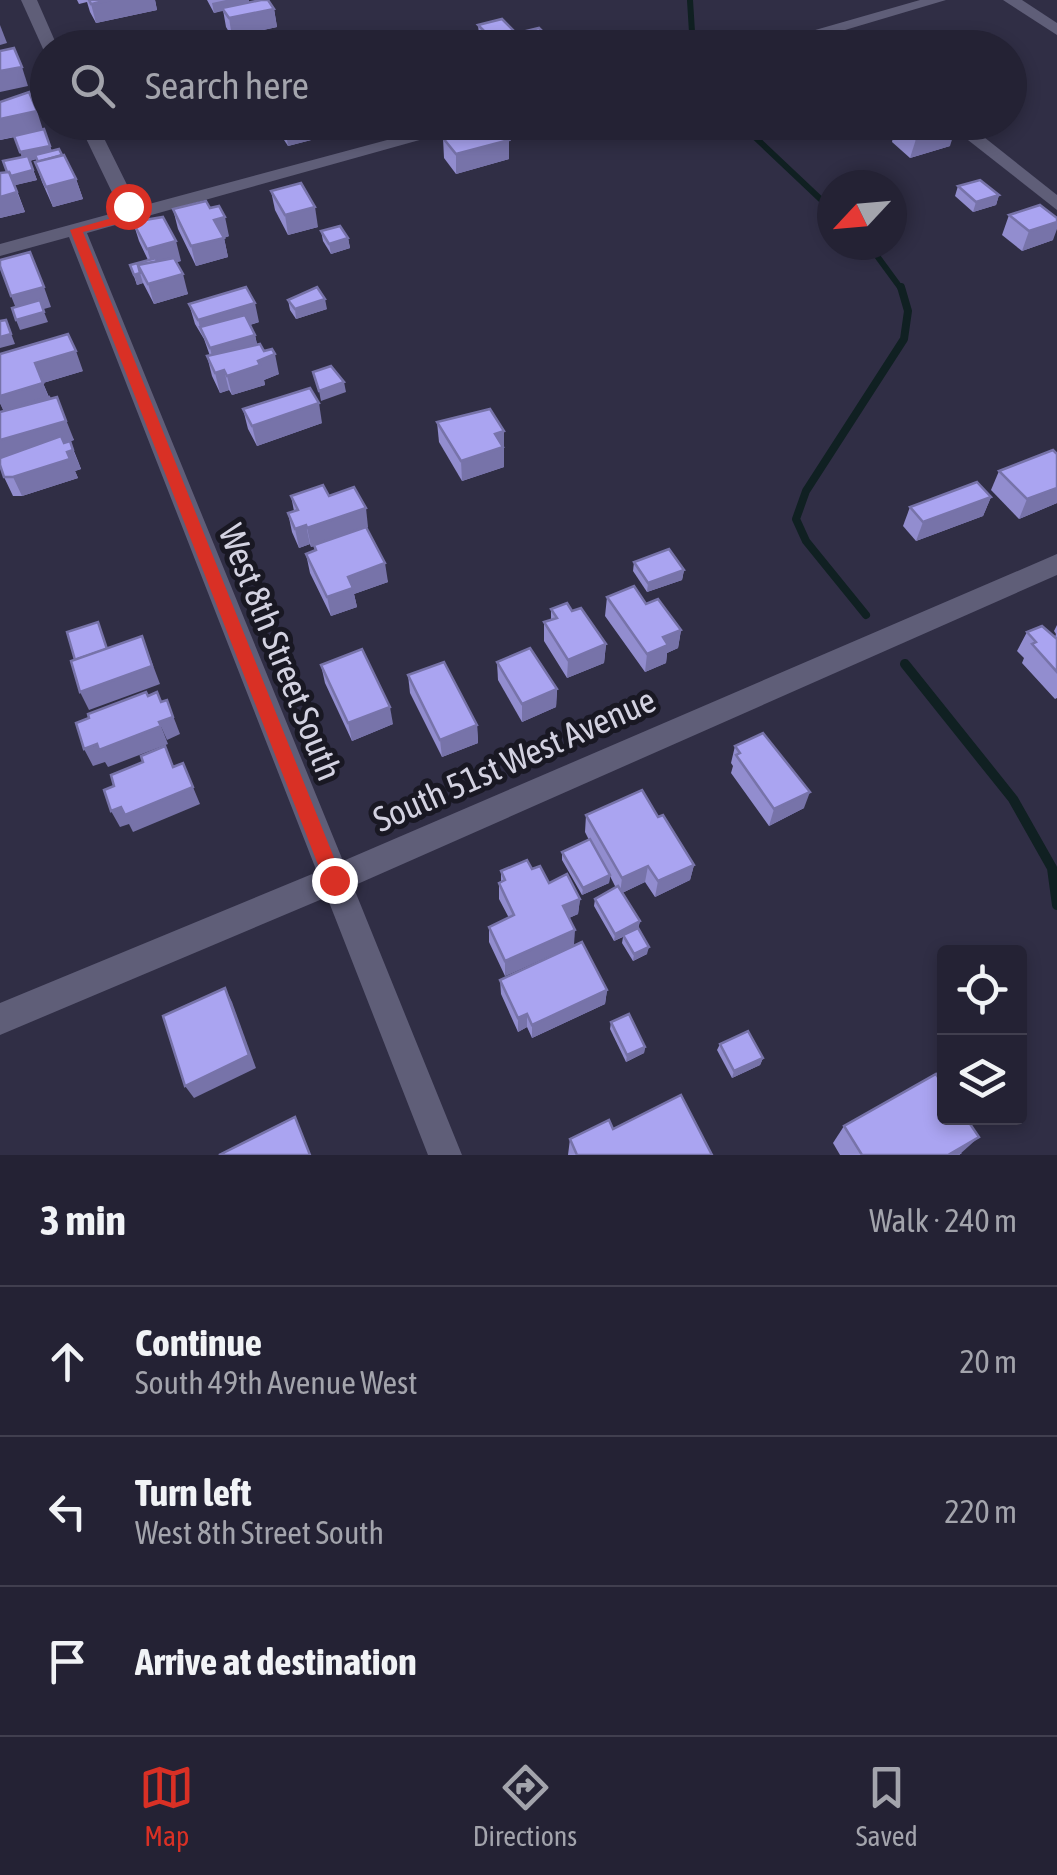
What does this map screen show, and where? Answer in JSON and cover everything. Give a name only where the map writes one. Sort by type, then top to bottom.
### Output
[{"type":"street","points":[[29,0],[42,30]]},
{"type":"street","points":[[826,30],[938,0]]},
{"type":"street","points":[[1011,0],[1057,30]]},
{"type":"street","points":[[96,140],[134,216]]},
{"type":"street","points":[[0,250],[407,140]]},
{"type":"street","points":[[975,140],[1057,204]]},
{"type":"street","name":"West 8th Street South","points":[[76,230],[445,1155]]},
{"type":"street","name":"South 51st West Avenue","points":[[0,1020],[334,880],[1057,564]]},
{"type":"building","points":[[268,0],[274,9],[229,18],[222,8]]},
{"type":"building","points":[[502,19],[513,30],[483,30],[478,25]]},
{"type":"building","points":[[14,48],[22,67],[0,71],[0,51]]},
{"type":"building","points":[[29,92],[30,113],[0,119],[0,102]]},
{"type":"building","points":[[30,132],[30,140],[48,140],[50,146],[20,152],[14,136]]},
{"type":"building","points":[[445,140],[509,140],[456,154]]},
{"type":"building","points":[[59,149],[62,155],[38,162],[35,155]]},
{"type":"building","points":[[64,155],[76,179],[46,187],[35,162]]},
{"type":"building","points":[[28,156],[33,170],[11,176],[7,172],[3,161]]},
{"type":"building","points":[[9,172],[17,192],[0,197],[0,173]]},
{"type":"building","points":[[980,180],[999,195],[976,202],[958,186]]},
{"type":"building","points":[[301,183],[315,207],[285,215],[271,191]]},
{"type":"building","points":[[206,201],[210,208],[219,206],[225,217],[214,220],[224,238],[191,246],[173,209]]},
{"type":"building","points":[[1040,205],[1057,222],[1029,231],[1009,215]]},
{"type":"building","points":[[163,217],[176,241],[147,249],[133,222]]},
{"type":"building","points":[[340,226],[348,238],[329,244],[321,231]]},
{"type":"building","points":[[30,252],[44,287],[11,296],[0,260]]},
{"type":"building","points":[[156,258],[157,262],[138,265],[140,273],[134,275],[130,265]]},
{"type":"building","points":[[174,258],[183,274],[148,284],[138,265]]},
{"type":"building","points":[[246,287],[255,303],[198,320],[189,304]]},
{"type":"building","points":[[317,287],[325,299],[295,309],[288,300]]},
{"type":"building","points":[[40,300],[44,312],[16,320],[12,308]]},
{"type":"building","points":[[245,315],[255,335],[210,348],[200,327]]},
{"type":"building","points":[[6,320],[11,334],[0,337],[0,321]]},
{"type":"building","points":[[68,334],[76,351],[35,363],[43,383],[0,396],[0,354]]},
{"type":"building","points":[[260,344],[264,351],[272,349],[275,354],[258,361],[260,365],[227,376],[224,370],[215,373],[207,356]]},
{"type":"building","points":[[331,366],[344,382],[319,391],[313,372]]},
{"type":"building","points":[[310,388],[319,403],[252,426],[243,409]]},
{"type":"building","points":[[57,397],[66,421],[0,440],[0,412]]},
{"type":"building","points":[[490,409],[504,431],[495,434],[503,447],[461,461],[437,422]]},
{"type":"building","points":[[61,436],[64,443],[70,441],[70,459],[4,477],[0,458]]},
{"type":"building","points":[[1053,450],[1057,454],[1057,488],[1027,499],[999,471]]},
{"type":"building","points":[[977,482],[991,497],[923,522],[910,507]]},
{"type":"building","points":[[323,485],[329,496],[354,487],[366,508],[295,529],[288,513],[298,510],[291,496]]},
{"type":"building","points":[[366,527],[385,563],[348,577],[353,588],[327,597],[306,554],[316,550],[314,545]]},
{"type":"building","points":[[669,549],[684,570],[648,583],[634,562]]},
{"type":"building","points":[[634,586],[646,604],[658,599],[681,630],[663,637],[668,645],[647,654],[607,597]]},
{"type":"building","points":[[567,603],[572,611],[581,608],[606,644],[568,660],[544,622],[557,618],[551,609]]},
{"type":"building","points":[[98,622],[107,649],[75,660],[67,632]]},
{"type":"building","points":[[1042,626],[1057,639],[1057,672],[1032,644],[1036,642],[1027,632]]},
{"type":"building","points":[[142,636],[152,666],[80,692],[71,661]]},
{"type":"building","points":[[530,648],[557,689],[522,704],[497,662]]},
{"type":"building","points":[[362,649],[390,707],[348,723],[321,665]]},
{"type":"building","points":[[444,662],[477,725],[440,740],[408,675]]},
{"type":"building","points":[[146,692],[148,696],[157,692],[161,702],[167,700],[173,717],[159,722],[161,726],[99,750],[97,744],[84,749],[76,723],[89,718],[88,714]]},
{"type":"building","points":[[763,733],[810,792],[774,809],[736,755],[740,753],[735,746]]},
{"type":"building","points":[[165,746],[173,767],[183,763],[193,787],[125,815],[121,807],[111,811],[104,790],[114,786],[111,775],[143,762],[141,756]]},
{"type":"building","points":[[642,790],[658,817],[663,815],[694,865],[658,881],[648,866],[622,878],[586,815]]},
{"type":"building","points":[[590,839],[610,875],[583,888],[562,852]]},
{"type":"building","points":[[527,860],[532,869],[540,866],[549,883],[567,874],[580,899],[563,906],[575,930],[505,961],[489,927],[514,915],[499,883],[505,880],[501,871]]},
{"type":"building","points":[[618,886],[640,921],[615,934],[595,899]]},
{"type":"building","points":[[638,928],[649,947],[634,954],[623,935]]},
{"type":"building","points":[[582,942],[607,990],[532,1025],[527,1014],[518,1018],[500,980]]},
{"type":"building","points":[[225,988],[249,1055],[185,1086],[163,1016]]},
{"type":"building","points":[[629,1014],[645,1047],[627,1055],[611,1022]]},
{"type":"building","points":[[748,1031],[763,1058],[734,1071],[720,1044]]},
{"type":"building","points":[[936,1074],[937,1125],[971,1125],[979,1137],[948,1155],[862,1155],[844,1126]]},
{"type":"building","points":[[681,1095],[712,1155],[577,1155],[570,1139],[609,1120],[613,1129]]},
{"type":"building","points":[[295,1117],[310,1155],[219,1155]]},
{"type":"waterway","points":[[690,0],[692,30]]},
{"type":"waterway","points":[[758,140],[817,196]]},
{"type":"waterway","points":[[880,260],[902,290]]},
{"type":"waterway","points":[[866,615],[806,541],[796,519],[806,491],[904,339],[908,311],[902,290]]},
{"type":"waterway","points":[[905,664],[1013,799],[1052,868],[1057,905]]},
{"type":"route","points":[[128,206],[134,216],[76,230],[334,880]]}]
